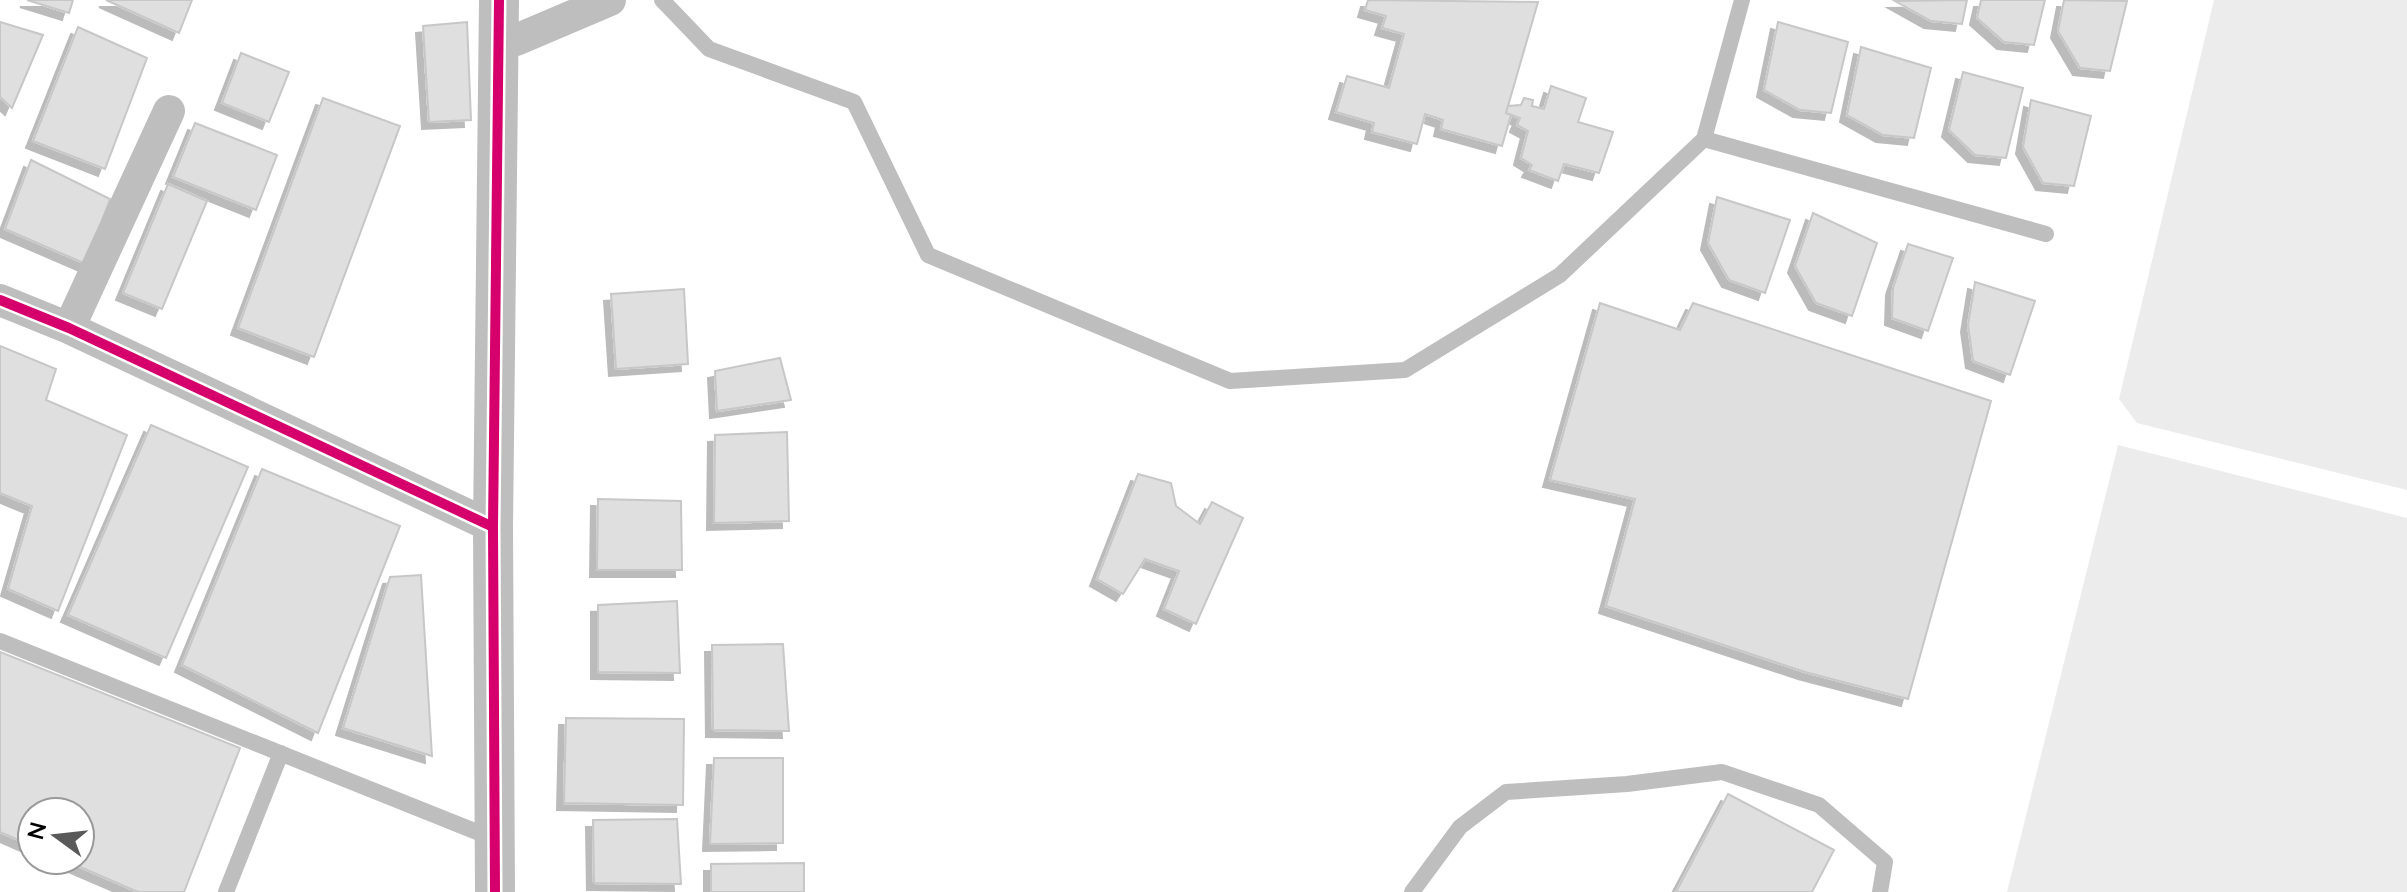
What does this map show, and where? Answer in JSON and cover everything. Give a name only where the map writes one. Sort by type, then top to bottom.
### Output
[{"type":"street","points":[[495,892],[493,527],[499,0]]},
{"type":"street","points":[[516,40],[610,0]]},
{"type":"street","points":[[69,328],[169,111]]},
{"type":"street","points":[[0,300],[69,328],[493,527]]},
{"type":"lane","points":[[662,0],[709,49],[854,102],[928,255],[1230,381],[1405,370],[1560,275],[1704,139],[1742,0]]},
{"type":"lane","points":[[1704,139],[2046,234]]},
{"type":"lane","points":[[0,641],[494,839]]},
{"type":"lane","points":[[226,892],[281,753]]},
{"type":"lane","points":[[1412,892],[1460,827],[1506,792],[1627,784],[1722,772],[1819,805],[1885,862],[1880,892]]},
{"type":"shaded area","points":[[2214,0],[2407,0],[2407,490],[2137,423],[2119,399]]},
{"type":"shaded area","points":[[2118,445],[2407,518],[2407,892],[2007,892]]},
{"type":"building","points":[[27,0],[73,0],[69,13]]},
{"type":"building","points":[[106,0],[192,0],[179,33]]},
{"type":"building","points":[[1368,0],[1538,2],[1506,113],[1511,115],[1502,146],[1441,129],[1443,120],[1425,114],[1417,144],[1372,132],[1374,123],[1336,112],[1347,76],[1389,88],[1404,34],[1382,28],[1386,16],[1365,10]]},
{"type":"building","points":[[1967,0],[1962,24],[1931,21],[1895,1]]},
{"type":"building","points":[[1981,0],[2045,0],[2034,45],[2004,42],[1977,18]]},
{"type":"building","points":[[2064,0],[2127,1],[2110,71],[2080,68],[2058,31]]},
{"type":"building","points":[[0,22],[43,35],[12,108],[0,97]]},
{"type":"building","points":[[467,22],[471,120],[429,122],[423,26]]},
{"type":"building","points":[[1778,22],[1848,42],[1831,113],[1800,110],[1764,90]]},
{"type":"building","points":[[78,27],[147,58],[105,169],[33,141]]},
{"type":"building","points":[[1861,47],[1931,68],[1914,138],[1883,135],[1847,115]]},
{"type":"building","points":[[241,53],[289,72],[269,122],[222,103]]},
{"type":"building","points":[[1963,72],[2023,88],[2006,158],[1975,155],[1949,130]]},
{"type":"building","points":[[1551,86],[1586,98],[1578,122],[1613,132],[1599,173],[1564,164],[1558,181],[1529,170],[1532,165],[1521,158],[1528,131],[1517,125],[1520,118],[1506,113],[1508,106],[1521,105],[1524,98],[1533,100],[1532,106],[1544,109]]},
{"type":"building","points":[[323,98],[400,126],[314,357],[238,328]]},
{"type":"building","points":[[2031,100],[2091,116],[2074,186],[2043,183],[2023,147]]},
{"type":"building","points":[[195,123],[277,155],[256,210],[173,177]]},
{"type":"building","points":[[31,160],[110,199],[86,264],[5,229]]},
{"type":"building","points":[[168,184],[207,201],[162,309],[123,293]]},
{"type":"building","points":[[1717,197],[1790,220],[1765,293],[1729,280],[1708,243]]},
{"type":"building","points":[[1813,213],[1877,243],[1852,316],[1816,303],[1795,266]]},
{"type":"building","points":[[1908,244],[1953,258],[1928,331],[1892,318],[1893,288]]},
{"type":"building","points":[[1975,282],[2035,301],[2010,375],[1973,361],[1968,325]]},
{"type":"building","points":[[684,289],[688,364],[616,369],[611,294]]},
{"type":"building","points":[[1600,303],[1680,330],[1693,303],[1991,401],[1908,699],[1805,672],[1606,606],[1635,499],[1550,480]]},
{"type":"building","points":[[0,346],[56,369],[46,400],[127,435],[58,611],[8,589],[32,506],[0,493]]},
{"type":"building","points":[[780,358],[791,400],[717,411],[715,371]]},
{"type":"building","points":[[151,425],[248,467],[166,658],[68,615]]},
{"type":"building","points":[[787,432],[789,521],[714,523],[715,435]]},
{"type":"building","points":[[262,469],[400,526],[318,733],[182,665]]},
{"type":"building","points":[[1138,474],[1171,483],[1176,506],[1200,524],[1212,502],[1243,518],[1196,624],[1164,609],[1179,571],[1145,559],[1123,594],[1097,579]]},
{"type":"building","points":[[598,499],[681,501],[682,570],[597,570]]},
{"type":"building","points":[[421,575],[432,756],[343,728],[390,577]]},
{"type":"building","points":[[677,601],[680,673],[598,672],[598,605]]},
{"type":"building","points":[[783,644],[789,731],[713,730],[712,645]]},
{"type":"building","points":[[0,652],[240,748],[184,892],[138,892],[96,874],[96,796],[16,796],[16,839],[0,832]]},
{"type":"building","points":[[566,718],[684,719],[683,805],[564,803]]},
{"type":"building","points":[[714,758],[783,758],[783,843],[710,844]]},
{"type":"building","points":[[1728,794],[1834,850],[1812,892],[1676,892]]},
{"type":"building","points":[[677,819],[681,884],[594,883],[593,820]]},
{"type":"building","points":[[804,863],[804,892],[711,892],[711,864]]},
{"type":"cycle path","points":[[495,892],[493,527],[499,0]]},
{"type":"cycle path","points":[[0,300],[69,328],[493,527]]}]
